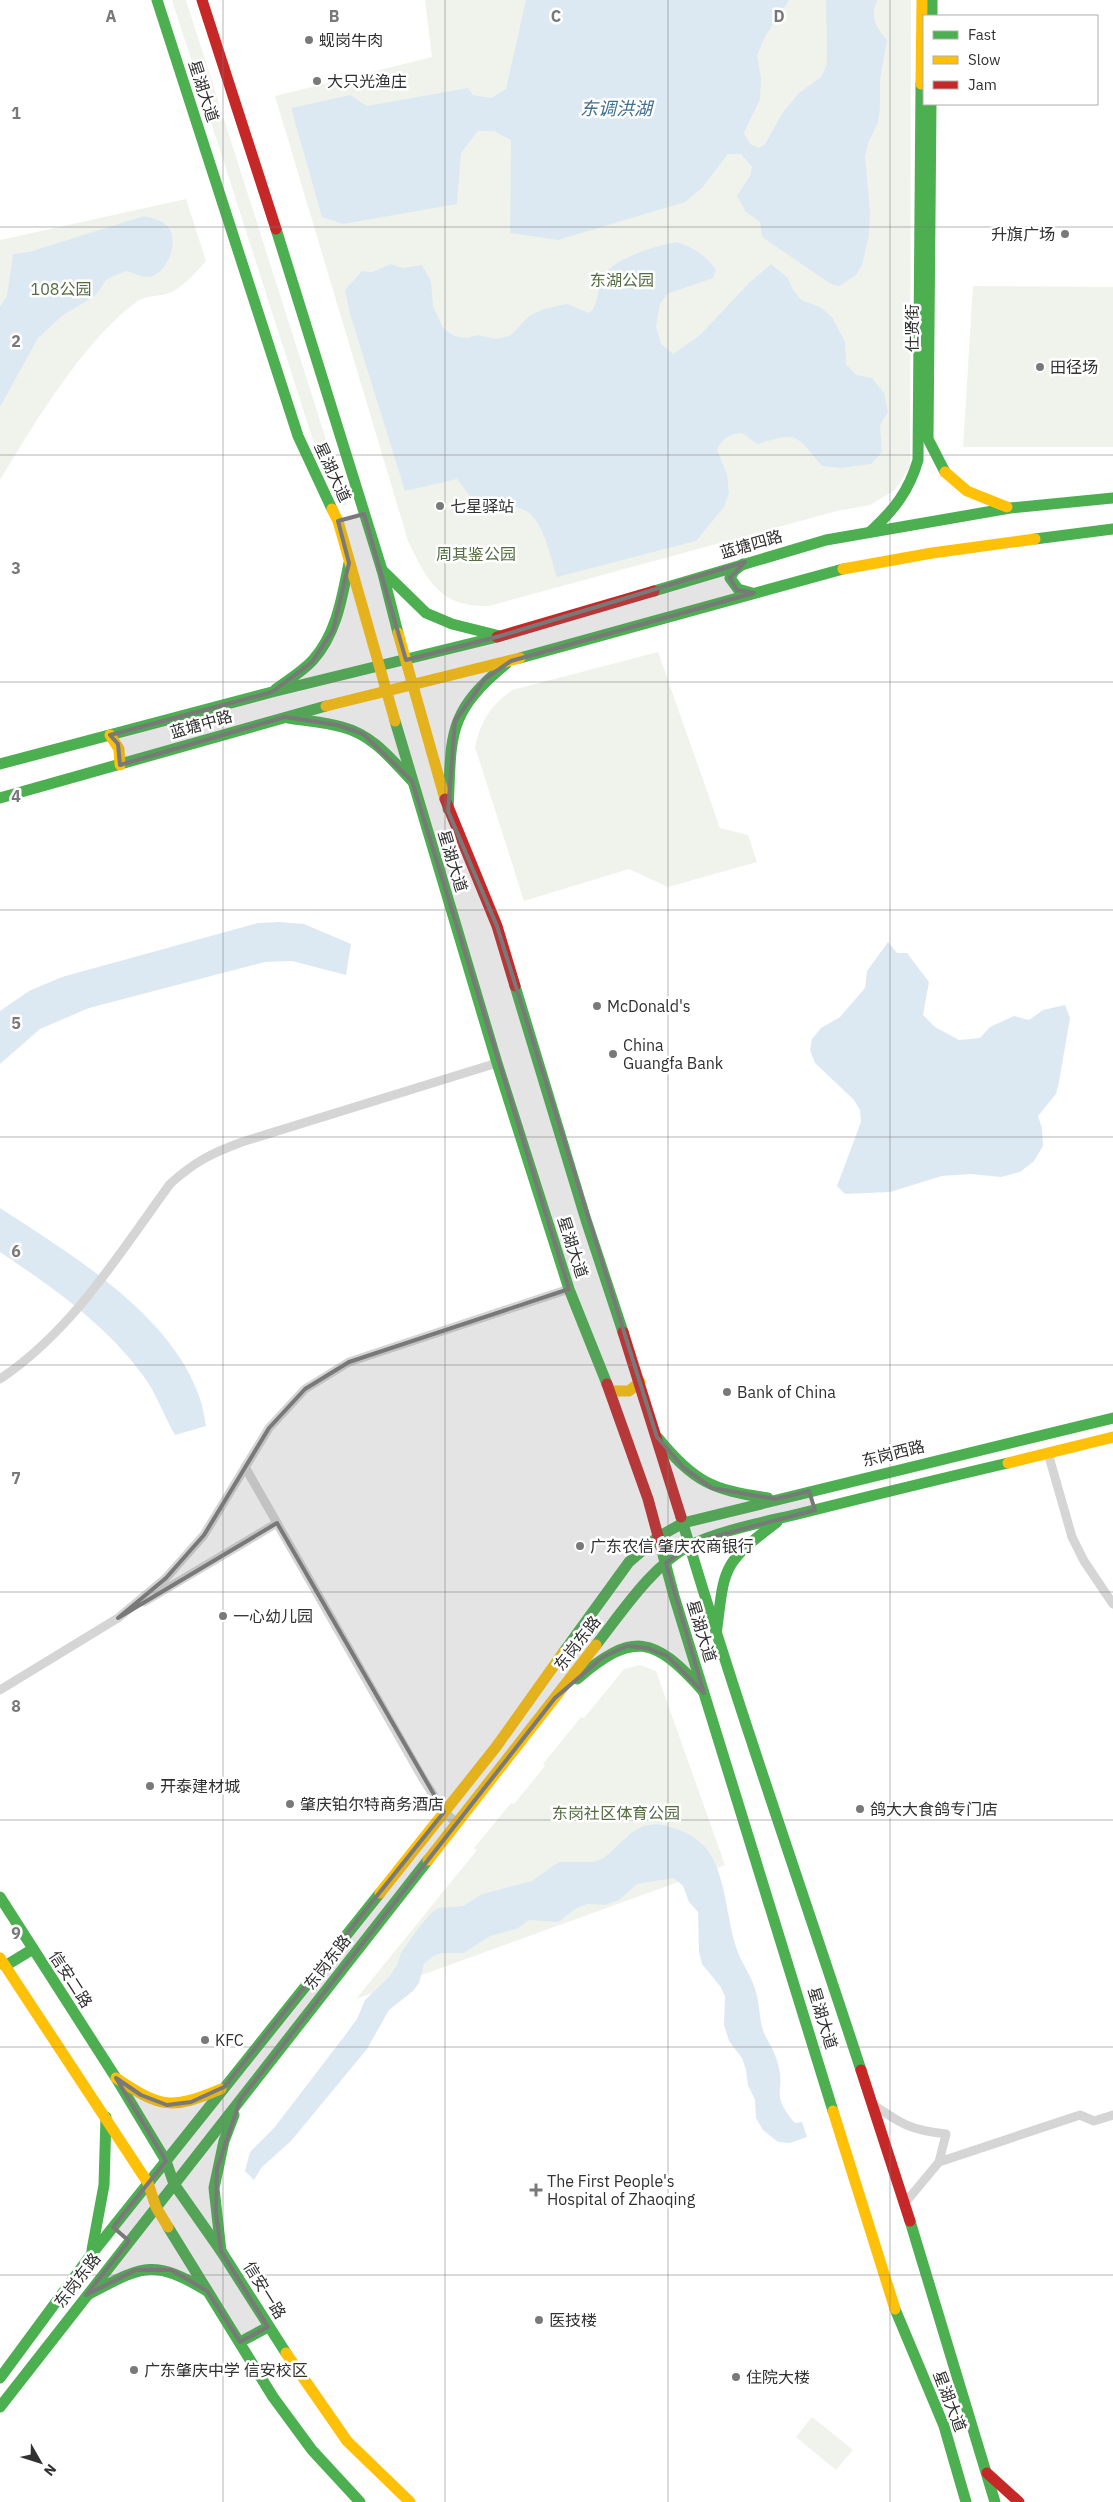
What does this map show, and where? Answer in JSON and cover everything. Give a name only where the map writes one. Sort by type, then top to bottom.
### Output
[{"type":"main road","name":"星湖大道","points":[[158,0],[298,436],[351,517],[382,570],[411,684],[448,811],[497,926],[586,1220],[657,1437],[716,1635],[751,1734],[905,2203],[995,2502]]},
{"type":"main road","name":"星湖大道","points":[[202,0],[293,280],[351,517],[349,563],[497,1063],[569,1289],[610,1391],[666,1563],[704,1693],[893,2304],[944,2426],[966,2502]]},
{"type":"main road","points":[[871,531],[898,507],[912,485],[918,460],[922,0]]},
{"type":"main road","points":[[932,0],[932,15]]},
{"type":"main road","name":"仕贤街","points":[[931,105],[928,439],[936,460],[949,479],[971,495],[1010,508]]},
{"type":"main road","name":"蓝塘四路","points":[[406,660],[500,636],[745,562],[826,540],[1010,508],[1113,498]]},
{"type":"main road","points":[[411,684],[511,660],[837,570],[941,552],[1113,529]]},
{"type":"main road","points":[[745,562],[734,571],[730,578],[737,590],[754,593]]},
{"type":"main road","points":[[272,692],[312,662],[329,638],[338,613],[349,563]]},
{"type":"main road","points":[[382,570],[406,596],[427,614],[500,636]]},
{"type":"main road","name":"蓝塘中路","points":[[0,764],[272,692],[406,660]]},
{"type":"main road","points":[[448,811],[455,721],[472,694],[511,660]]},
{"type":"main road","name":"蓝塘中路","points":[[0,798],[120,765],[200,740],[411,684]]},
{"type":"main road","points":[[285,717],[337,725],[363,734],[389,756],[412,781]]},
{"type":"main road","points":[[110,735],[118,744],[121,755],[120,765]]},
{"type":"main road","points":[[610,1391],[629,1391],[640,1382]]},
{"type":"main road","name":"东岗西路","points":[[683,1523],[1113,1418]]},
{"type":"main road","points":[[657,1437],[684,1468],[702,1482],[728,1492],[776,1499]]},
{"type":"main road","points":[[689,1546],[782,1518],[1113,1437]]},
{"type":"main road","points":[[810,1491],[815,1510]]},
{"type":"main road","points":[[716,1635],[724,1577],[729,1566],[744,1548],[782,1518]]},
{"type":"main road","name":"东岗东路","points":[[0,2378],[90,2256],[496,1747],[629,1562],[658,1538],[683,1523]]},
{"type":"main road","name":"东岗东路","points":[[0,2407],[631,1600],[666,1563],[689,1546]]},
{"type":"main road","points":[[555,1698],[603,1657],[628,1646],[647,1648],[667,1656],[686,1671],[704,1693]]},
{"type":"main road","name":"信安二路","points":[[0,1896],[116,2078]]},
{"type":"main road","points":[[33,1949],[3,1962],[148,2183],[156,2207],[273,2397],[312,2450],[360,2502]]},
{"type":"main road","points":[[116,2078],[141,2095],[167,2106],[192,2102],[224,2087]]},
{"type":"main road","name":"信安一路","points":[[116,2078],[166,2161],[174,2184],[221,2251],[268,2327],[347,2441],[410,2502]]},
{"type":"main road","points":[[221,2251],[214,2188],[224,2141],[240,2100]]},
{"type":"main road","points":[[90,2256],[102,2200],[106,2162],[106,2117]]},
{"type":"main road","points":[[194,2126],[209,2140]]},
{"type":"main road","points":[[113,2227],[129,2241]]},
{"type":"main road","points":[[86,2295],[146,2267],[171,2270],[207,2291]]},
{"type":"main road","points":[[240,2342],[268,2327]]},
{"type":"main road","points":[[986,2472],[1019,2502]]},
{"type":"main road","points":[[958,2502],[960,2484]]},
{"type":"street","points":[[0,1379],[52,1339],[112,1264],[170,1184],[189,1167],[208,1155],[242,1142],[497,1063]]},
{"type":"street","points":[[118,1618],[166,1578],[204,1535],[268,1428],[306,1390],[349,1362],[569,1289]]},
{"type":"street","points":[[1048,1453],[1072,1537],[1084,1561],[1113,1604]]},
{"type":"street","points":[[244,1467],[444,1812],[457,1823]]},
{"type":"street","points":[[0,1690],[276,1523]]},
{"type":"street","points":[[873,2105],[904,2126],[917,2131],[946,2134],[939,2162],[905,2203]]},
{"type":"street","points":[[939,2162],[1080,2116],[1094,2121],[1113,2116]]},
{"type":"highlighted area","points":[[364,514],[406,660],[500,636],[745,562],[730,578],[737,590],[754,593],[511,661],[485,679],[455,721],[448,811],[497,926],[657,1437],[684,1468],[712,1488],[776,1499],[809,1491],[815,1510],[709,1538],[689,1546],[666,1563],[704,1693],[667,1656],[647,1648],[627,1646],[603,1657],[555,1698],[240,2100],[217,2169],[216,2212],[221,2251],[268,2327],[240,2342],[207,2291],[171,2270],[136,2270],[86,2295],[129,2241],[113,2227],[166,2161],[116,2078],[141,2095],[167,2105],[191,2102],[224,2087],[444,1812],[277,1523],[118,1618],[166,1578],[204,1535],[269,1428],[305,1389],[349,1362],[569,1289],[412,781],[363,734],[337,725],[285,717],[120,765],[118,744],[110,735],[272,692],[312,662],[333,630],[349,563],[338,521]]},
{"type":"green space","points":[[172,0],[186,0],[347,505],[343,506],[318,456]]},
{"type":"green space","name":"东湖公园","points":[[425,0],[911,0],[910,467],[895,490],[870,505],[837,511],[489,606],[458,602],[447,597],[437,589],[422,568],[408,541],[275,96],[432,57]]},
{"type":"green space","name":"108公园","points":[[186,199],[206,261],[186,282],[172,292],[144,298],[136,302],[97,339],[78,361],[44,409],[0,480],[0,240]]},
{"type":"green space","name":"田径场","points":[[973,286],[1113,287],[1113,447],[963,447]]},
{"type":"green space","points":[[658,652],[720,828],[748,835],[757,862],[668,887],[629,869],[524,901],[475,747],[480,729],[492,708],[512,690]]},
{"type":"green space","name":"东岗社区体育公园","points":[[640,1665],[656,1671],[725,1865],[356,1999],[477,1850],[474,1848],[545,1766],[543,1764],[581,1717],[584,1718],[624,1669]]},
{"type":"green space","points":[[812,2417],[853,2450],[836,2470],[796,2437]]},
{"type":"water","name":"东调洪湖","points":[[526,0],[789,0],[766,35],[757,55],[761,79],[760,99],[744,133],[750,144],[759,148],[765,144],[783,112],[799,93],[821,77],[827,64],[826,0],[877,0],[874,12],[875,22],[887,40],[880,80],[878,123],[869,141],[865,156],[870,211],[869,235],[862,265],[856,275],[839,286],[831,284],[762,237],[760,222],[746,212],[737,196],[750,176],[752,167],[741,154],[728,154],[702,188],[685,202],[558,240],[510,233],[511,140],[494,131],[478,131],[461,153],[457,204],[343,224],[322,217],[291,108],[350,95],[367,106],[468,88],[473,95],[491,98],[506,89]]},
{"type":"water","points":[[144,216],[163,223],[171,233],[172,249],[166,264],[155,275],[148,277],[125,271],[106,280],[95,296],[63,315],[38,338],[0,407],[0,307],[7,296],[13,254],[29,252]]},
{"type":"water","points":[[677,242],[699,253],[716,270],[713,278],[667,294],[660,304],[656,326],[661,344],[673,354],[700,335],[750,282],[771,264],[788,278],[792,288],[801,300],[820,307],[832,317],[845,342],[846,364],[856,375],[872,378],[884,393],[888,412],[880,425],[882,452],[871,464],[841,468],[822,466],[806,447],[795,438],[781,438],[757,444],[742,433],[733,434],[722,442],[717,450],[727,474],[729,493],[724,507],[696,541],[557,577],[542,531],[532,515],[526,511],[507,505],[473,500],[457,479],[405,491],[350,314],[345,290],[362,271],[372,272],[391,264],[403,268],[422,265],[431,281],[433,306],[443,328],[454,336],[467,338],[478,335],[495,339],[510,336],[529,316],[544,309],[567,304],[589,313],[595,306],[600,282],[607,271],[636,254]]},
{"type":"water","points":[[258,923],[304,924],[351,944],[346,975],[292,961],[265,962],[89,1008],[40,1029],[0,1064],[0,1011],[29,991],[62,977]]},
{"type":"water","points":[[888,942],[897,953],[907,953],[929,982],[923,1015],[935,1027],[959,1040],[980,1038],[990,1027],[1014,1016],[1029,1020],[1043,1010],[1065,1005],[1070,1018],[1059,1082],[1056,1094],[1038,1116],[1042,1128],[1043,1146],[1034,1161],[1020,1172],[1001,1177],[970,1174],[942,1176],[890,1192],[845,1194],[837,1186],[861,1122],[860,1110],[854,1100],[815,1063],[810,1050],[812,1039],[821,1028],[840,1017],[865,988],[867,971]]},
{"type":"water","points":[[0,1208],[86,1266],[142,1312],[166,1338],[185,1366],[200,1400],[206,1426],[175,1435],[147,1381],[111,1338],[58,1293],[0,1252]]},
{"type":"water","points":[[657,1824],[676,1829],[699,1841],[711,1856],[717,1868],[736,1947],[754,1986],[762,2028],[778,2064],[782,2105],[795,2123],[802,2122],[807,2137],[790,2143],[778,2142],[763,2130],[756,2118],[755,2100],[748,2085],[742,2058],[729,2041],[724,2025],[725,1996],[720,1986],[702,1964],[699,1951],[698,1912],[689,1902],[683,1886],[674,1878],[637,1884],[619,1900],[605,1905],[587,1904],[577,1908],[558,1922],[529,1920],[517,1929],[490,1936],[464,1953],[442,1953],[433,1956],[424,1964],[419,1983],[413,1991],[389,2010],[367,2049],[291,2141],[261,2168],[254,2180],[245,2171],[250,2152],[274,2128],[346,2034],[357,2019],[365,2000],[389,1977],[397,1965],[401,1953],[431,1913],[438,1908],[463,1906],[482,1894],[532,1881],[559,1862],[593,1862],[604,1858],[631,1833],[643,1826]]},
{"type":"traffic: fast","points":[[157,0],[298,436],[332,509]]},
{"type":"traffic: fast","points":[[932,0],[932,15]]},
{"type":"traffic: fast","points":[[871,531],[900,499],[910,481],[918,460],[921,84]]},
{"type":"traffic: fast","points":[[931,105],[928,439],[945,472]]},
{"type":"traffic: fast","points":[[276,229],[382,570],[398,633]]},
{"type":"traffic: fast","points":[[654,591],[826,540],[1010,508],[1113,498]]},
{"type":"traffic: fast","points":[[1035,539],[1113,529]]},
{"type":"traffic: fast","points":[[276,689],[309,664],[328,638],[337,614],[349,563]]},
{"type":"traffic: fast","points":[[743,564],[734,571],[730,578],[738,589],[752,593]]},
{"type":"traffic: fast","points":[[520,658],[843,569]]},
{"type":"traffic: fast","points":[[382,570],[426,613],[452,624],[500,636]]},
{"type":"traffic: fast","points":[[0,764],[272,692],[497,637]]},
{"type":"traffic: fast","points":[[448,809],[450,763],[456,728],[462,713],[472,697],[506,664]]},
{"type":"traffic: fast","points":[[0,798],[326,706]]},
{"type":"traffic: fast","points":[[288,718],[335,725],[363,736],[389,756],[412,781]]},
{"type":"traffic: fast","points":[[395,721],[497,1063],[569,1289],[607,1384]]},
{"type":"traffic: fast","points":[[515,986],[586,1220],[623,1332]]},
{"type":"traffic: fast","points":[[563,1653],[629,1562],[658,1537],[683,1523],[1113,1418]]},
{"type":"traffic: fast","points":[[658,1438],[682,1465],[706,1482],[732,1491],[768,1498]]},
{"type":"traffic: fast","points":[[596,1645],[650,1577],[675,1555],[700,1541],[744,1527],[1008,1463]]},
{"type":"traffic: fast","points":[[681,1517],[746,1725],[861,2070]]},
{"type":"traffic: fast","points":[[716,1635],[721,1595],[729,1569],[745,1548],[777,1522]]},
{"type":"traffic: fast","points":[[661,1547],[674,1596],[833,2111]]},
{"type":"traffic: fast","points":[[577,1679],[596,1663],[613,1653],[629,1647],[643,1646],[656,1650],[671,1659],[703,1691]]},
{"type":"traffic: fast","points":[[0,2407],[428,1860]]},
{"type":"traffic: fast","points":[[0,2378],[90,2256],[380,1893]]},
{"type":"traffic: fast","points":[[0,1897],[116,2078],[166,2161],[174,2184],[221,2251],[286,2353]]},
{"type":"traffic: fast","points":[[5,1966],[33,1949]]},
{"type":"traffic: fast","points":[[221,2251],[214,2188],[224,2141],[234,2115]]},
{"type":"traffic: fast","points":[[92,2250],[104,2185],[106,2117]]},
{"type":"traffic: fast","points":[[910,2221],[995,2502]]},
{"type":"traffic: fast","points":[[168,2227],[273,2397],[312,2450],[360,2502]]},
{"type":"traffic: fast","points":[[89,2294],[122,2277],[148,2270],[160,2270],[173,2274],[207,2291]]},
{"type":"traffic: fast","points":[[895,2309],[944,2426],[966,2502]]},
{"type":"traffic: fast","points":[[240,2342],[268,2327]]},
{"type":"traffic: slow","points":[[921,84],[922,0]]},
{"type":"traffic: slow","points":[[945,472],[967,491],[1007,507]]},
{"type":"traffic: slow","points":[[332,509],[338,521],[395,721]]},
{"type":"traffic: slow","points":[[843,569],[932,553],[1035,539]]},
{"type":"traffic: slow","points":[[398,633],[445,799]]},
{"type":"traffic: slow","points":[[326,706],[520,658]]},
{"type":"traffic: slow","points":[[110,735],[119,749],[120,765]]},
{"type":"traffic: slow","points":[[610,1391],[629,1391],[640,1382]]},
{"type":"traffic: slow","points":[[1008,1463],[1113,1437]]},
{"type":"traffic: slow","points":[[428,1860],[596,1645]]},
{"type":"traffic: slow","points":[[380,1893],[496,1747],[563,1653]]},
{"type":"traffic: slow","points":[[0,1958],[148,2183],[156,2207],[168,2227]]},
{"type":"traffic: slow","points":[[116,2078],[144,2095],[167,2103],[190,2100],[221,2089]]},
{"type":"traffic: slow","points":[[833,2111],[895,2309]]},
{"type":"traffic: slow","points":[[286,2353],[347,2441],[410,2502]]},
{"type":"traffic: jam","points":[[202,0],[276,229]]},
{"type":"traffic: jam","points":[[497,637],[654,591]]},
{"type":"traffic: jam","points":[[445,799],[497,926],[515,986]]},
{"type":"traffic: jam","points":[[623,1332],[681,1517]]},
{"type":"traffic: jam","points":[[607,1384],[648,1499],[661,1547]]},
{"type":"traffic: jam","points":[[861,2070],[910,2221]]},
{"type":"traffic: jam","points":[[987,2473],[1019,2502]]},
{"type":"place","name":"蚬岗牛肉","points":[[309,40]]},
{"type":"place","name":"大只光渔庄","points":[[317,81]]},
{"type":"place","name":"升旗广场","points":[[1065,234]]},
{"type":"place","name":"田径场","points":[[1040,367]]},
{"type":"place","name":"七星驿站","points":[[440,506]]},
{"type":"place","name":"McDonald's","points":[[597,1006]]},
{"type":"place","name":"China Guangfa Bank","points":[[613,1054]]},
{"type":"place","name":"Bank of China","points":[[727,1392]]},
{"type":"place","name":"广东农信 肇庆农商银行","points":[[580,1546]]},
{"type":"place","name":"一心幼儿园","points":[[223,1616]]},
{"type":"place","name":"开泰建材城","points":[[150,1786]]},
{"type":"place","name":"肇庆铂尔特商务酒店","points":[[290,1804]]},
{"type":"place","name":"鸽大大食鸽专门店","points":[[860,1809]]},
{"type":"place","name":"KFC","points":[[205,2040]]},
{"type":"place","name":"The First People's Hospital of Zhaoqing","points":[[536,2190]]},
{"type":"place","name":"医技楼","points":[[539,2320]]},
{"type":"place","name":"广东肇庆中学 信安校区","points":[[134,2370]]},
{"type":"place","name":"住院大楼","points":[[736,2377]]},
{"type":"park label","name":"周其鉴公园","points":[[476,554]]}]
